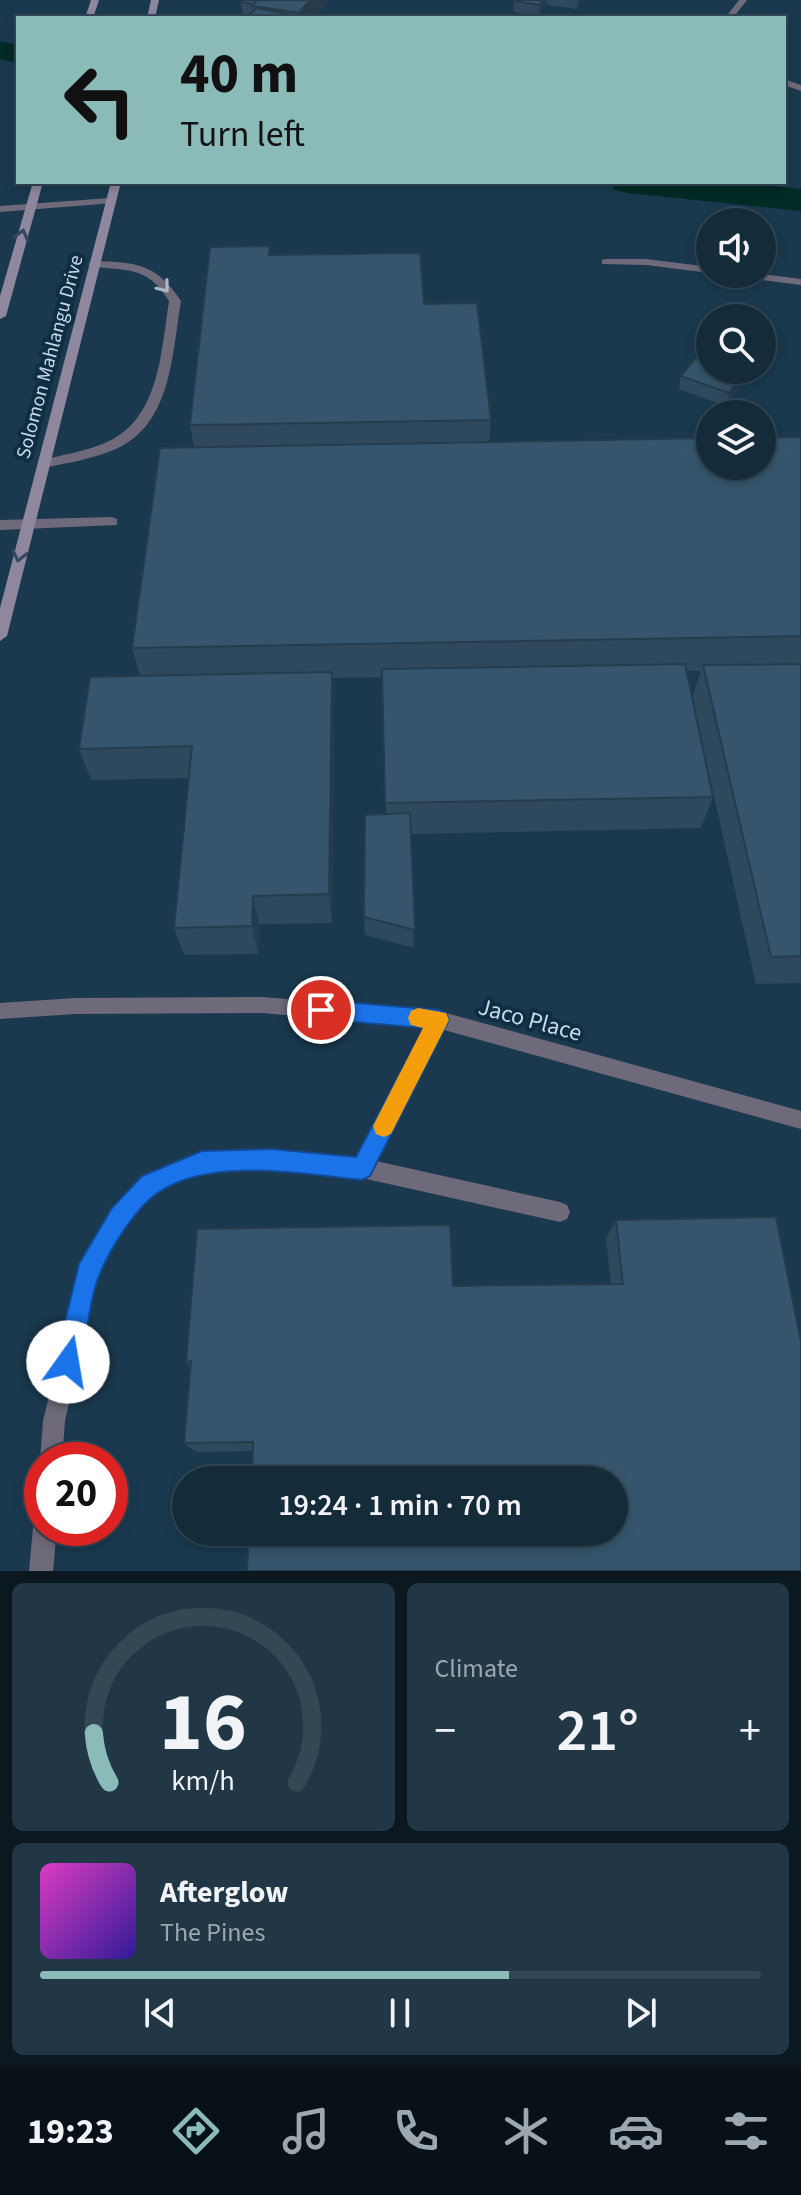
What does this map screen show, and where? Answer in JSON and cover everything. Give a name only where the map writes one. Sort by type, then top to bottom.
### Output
[{"type":"main road","points":[[90,16],[95,0]]},
{"type":"main road","points":[[0,316],[37,184]]},
{"type":"main road","name":"Solomon Mahlangu Drive","points":[[0,636],[115,184]]},
{"type":"lane","points":[[731,16],[743,0]]},
{"type":"lane","points":[[0,209],[110,201]]},
{"type":"lane","points":[[606,262],[646,262],[696,268]]},
{"type":"lane","points":[[43,464],[90,456],[116,446],[137,432],[153,411],[175,301],[166,285],[154,274],[133,265],[94,264]]},
{"type":"lane","points":[[776,279],[801,282]]},
{"type":"lane","points":[[0,525],[112,522]]},
{"type":"lane","name":"Jaco Place","points":[[0,1011],[75,1006],[262,1005],[439,1020],[801,1120]]},
{"type":"lane","points":[[362,1168],[439,1020]]},
{"type":"lane","points":[[52,1442],[54,1421],[88,1273],[120,1216],[150,1184],[202,1163],[271,1160],[362,1168],[560,1212]]},
{"type":"lane","points":[[41,1571],[43,1546]]},
{"type":"building","points":[[257,0],[253,4],[241,2]]},
{"type":"building","points":[[257,0],[310,0],[299,13],[252,6]]},
{"type":"building","points":[[514,0],[543,0],[540,5]]},
{"type":"building","points":[[257,8],[296,16],[247,16]]},
{"type":"building","points":[[270,246],[269,255],[420,253],[424,304],[477,303],[491,420],[190,425],[210,247]]},
{"type":"building","points":[[695,359],[696,359],[696,381],[681,376]]},
{"type":"building","points":[[704,384],[736,384],[729,393]]},
{"type":"building","points":[[801,437],[801,636],[132,648],[160,448],[696,438],[696,480],[776,480],[776,438]]},
{"type":"building","points":[[685,664],[713,797],[385,803],[382,669]]},
{"type":"building","points":[[801,664],[801,956],[771,957],[703,665]]},
{"type":"building","points":[[332,672],[329,894],[253,896],[252,926],[174,928],[192,746],[79,749],[90,677]]},
{"type":"building","points":[[410,813],[415,930],[364,917],[365,815]]},
{"type":"building","points":[[776,1217],[801,1342],[801,1571],[247,1571],[248,1546],[628,1546],[628,1466],[252,1466],[253,1442],[184,1443],[191,1361],[186,1363],[197,1229],[450,1225],[453,1286],[623,1284],[616,1220]]},
{"type":"waterway","points":[[0,50],[16,54]]},
{"type":"waterway","points":[[647,184],[801,200]]},
{"type":"slow traffic","points":[[384,1126],[439,1020],[418,1018]]},
{"type":"route","points":[[68,1362],[88,1273],[120,1216],[150,1184],[202,1163],[271,1160],[362,1168],[439,1020],[321,1010]]}]
